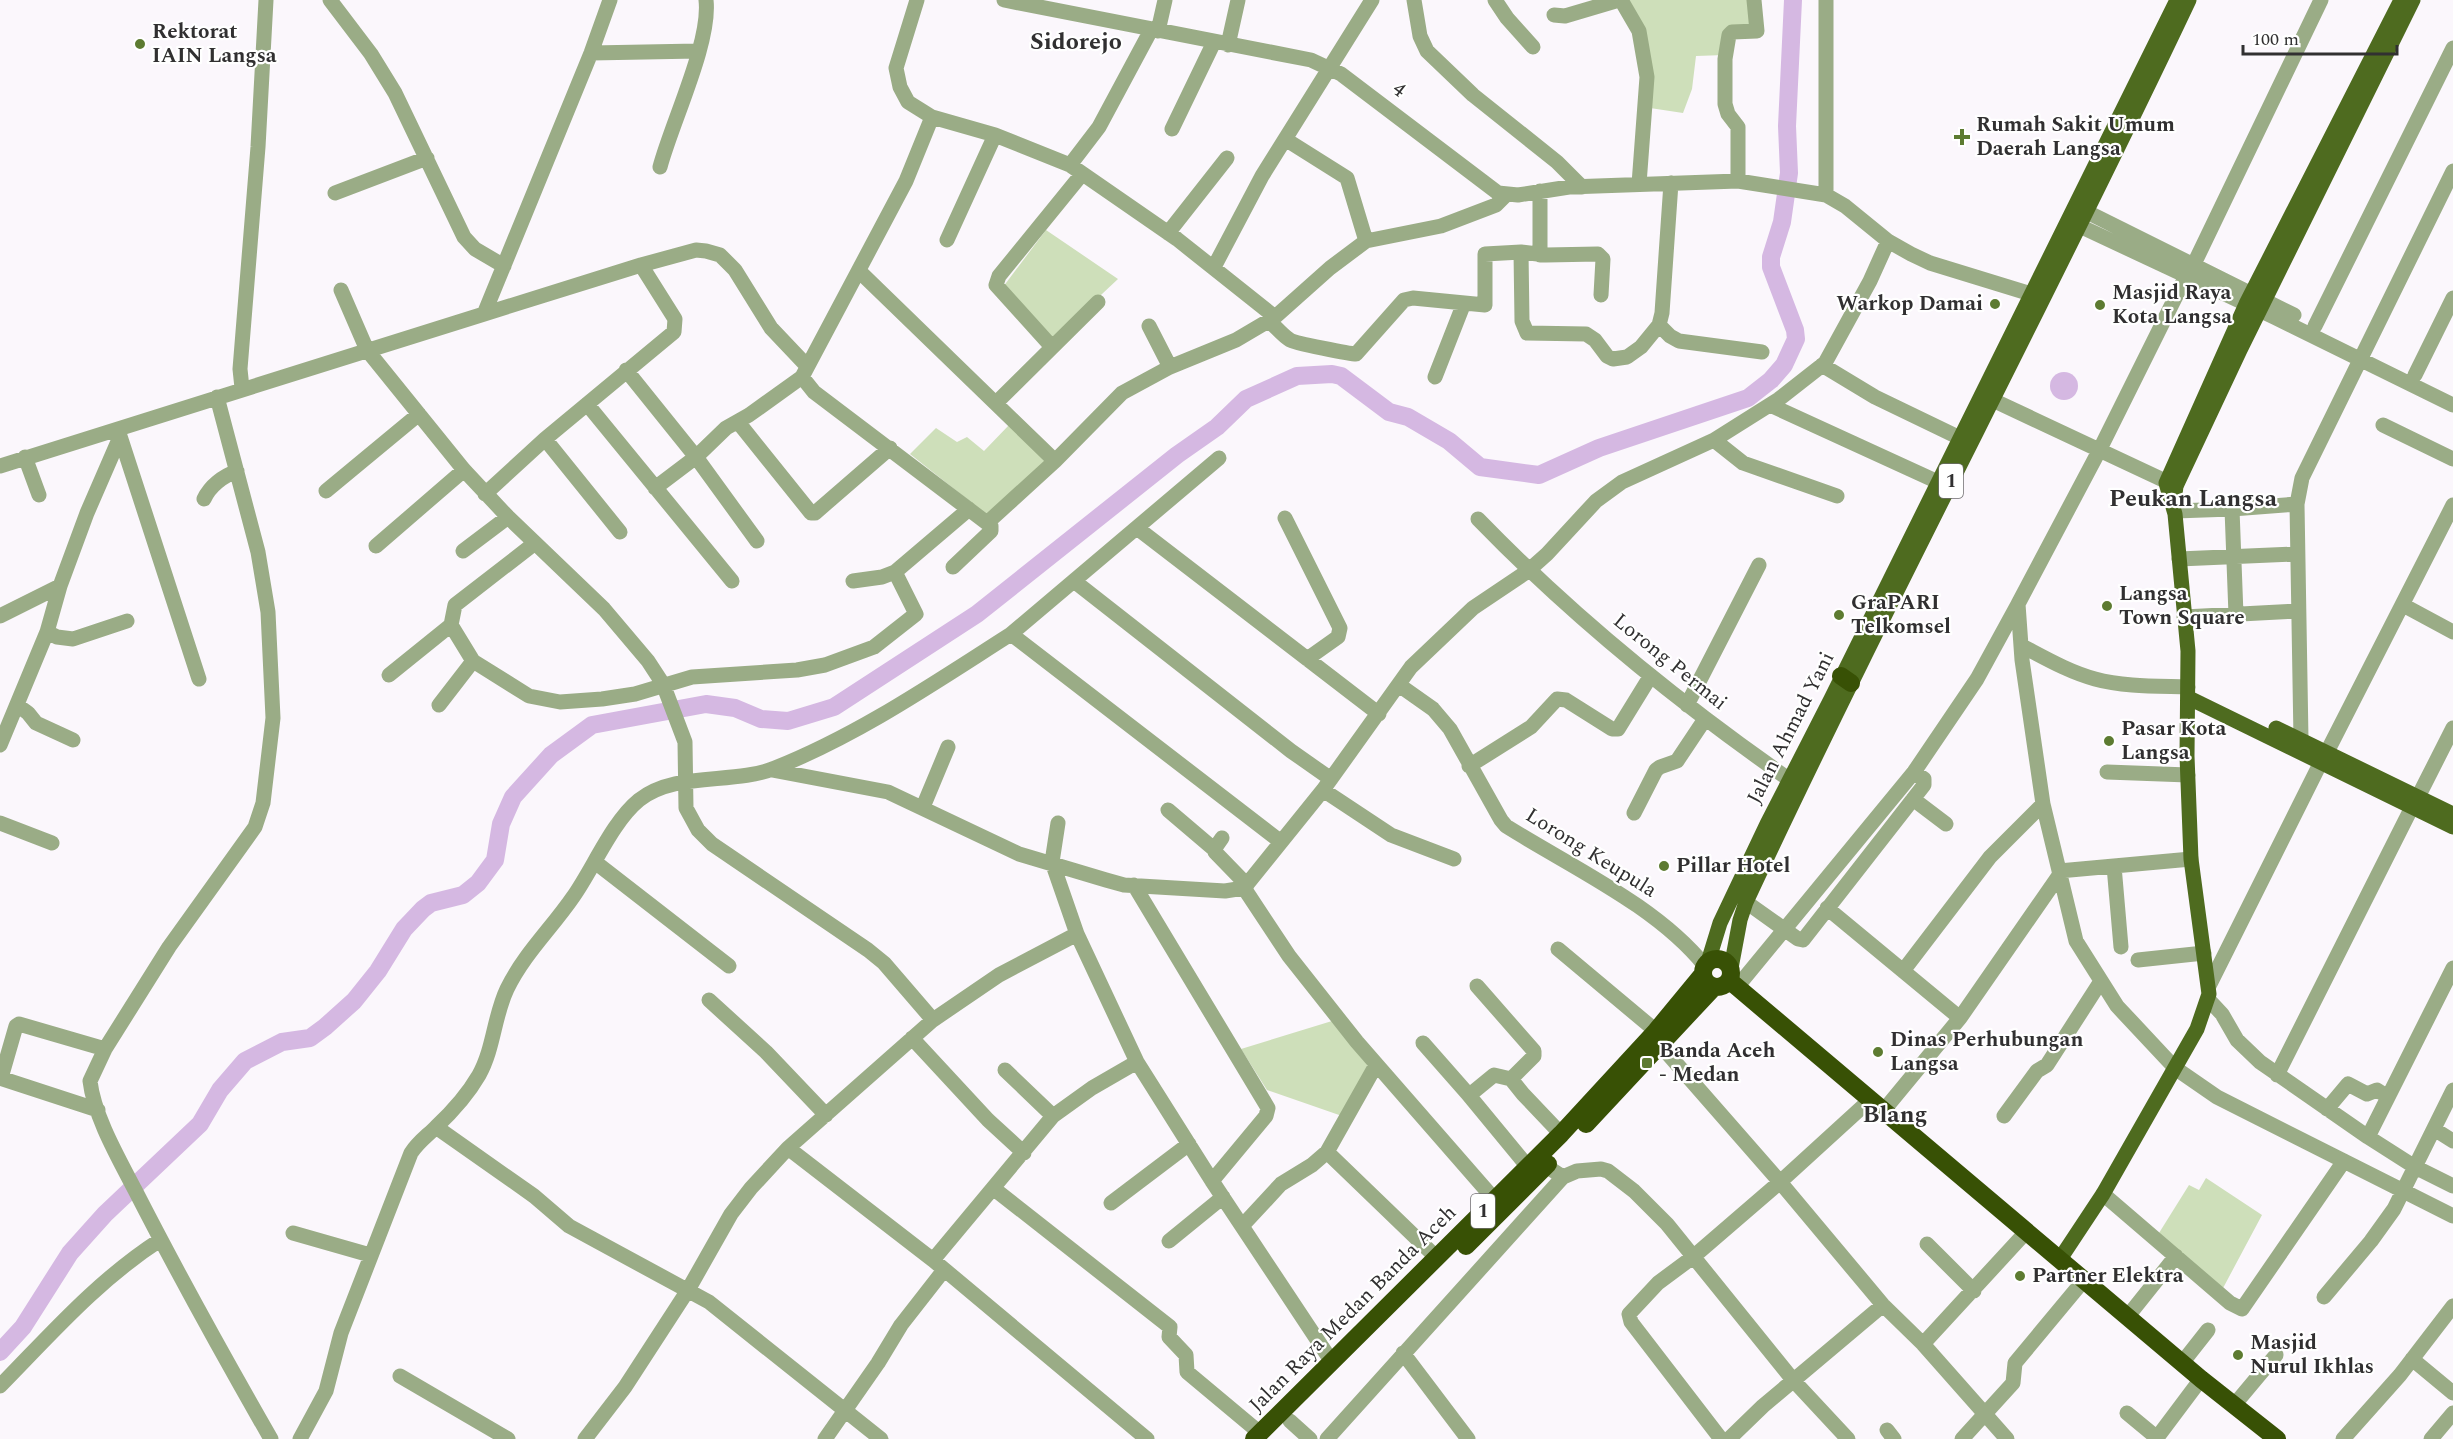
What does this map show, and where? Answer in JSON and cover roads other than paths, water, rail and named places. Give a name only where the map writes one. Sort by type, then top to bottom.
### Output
[{"type":"highway","name":"Jalan Raya Medan Banda Aceh","points":[[1262,1437],[1290,1421],[1718,975]]},
{"type":"highway","points":[[1718,975],[1877,1104],[2201,1379],[2277,1439]]},
{"type":"highway","name":"Jalan Raya Medan Banda Aceh","points":[[1262,1437],[1332,1362],[1494,1199],[1537,1163],[1561,1134],[1659,1039]]},
{"type":"main road","name":"Jalan Ahmad Yani","points":[[1718,975],[1720,923],[1790,780],[1846,679],[1960,438],[1987,397],[2031,294],[2077,216],[2185,0]]},
{"type":"main road","points":[[2382,50],[2401,0]]},
{"type":"main road","points":[[2060,1259],[2103,1194],[2197,1029],[2208,992],[2191,860],[2184,691],[2184,617],[2171,484],[2256,302],[2382,50],[2413,0]]},
{"type":"main road","name":"1","points":[[1718,975],[1746,902],[1846,679],[2077,216]]},
{"type":"main road","points":[[2184,691],[2415,802],[2453,828]]},
{"type":"main road","points":[[2184,691],[2301,739],[2324,757]]},
{"type":"main road","points":[[2415,802],[2453,814]]},
{"type":"street","points":[[242,388],[240,369],[258,147],[266,0]]},
{"type":"street","points":[[330,0],[370,54],[395,93],[464,237],[475,249],[504,266]]},
{"type":"street","points":[[484,314],[591,53],[610,0]]},
{"type":"street","points":[[660,167],[667,139],[698,51],[708,12],[706,0]]},
{"type":"street","points":[[917,0],[896,68],[897,78],[908,102],[932,117],[995,135],[1076,170],[1214,267],[1272,319],[1291,341],[1356,354],[1404,300],[1413,298],[1484,306],[1486,304],[1485,254],[1521,252],[1540,255],[1602,256],[1600,295]]},
{"type":"street","name":"4","points":[[1004,0],[1051,5],[1154,31],[1311,60],[1329,67],[1388,109],[1489,189],[1506,195]]},
{"type":"street","points":[[1052,347],[996,285],[999,276],[1076,170],[1154,31],[1165,0]]},
{"type":"street","points":[[1172,129],[1221,44],[1238,0]]},
{"type":"street","points":[[1214,267],[1262,176],[1372,0]]},
{"type":"street","points":[[1414,0],[1420,36],[1427,51],[1473,94],[1557,162],[1582,187]]},
{"type":"street","points":[[1495,0],[1507,18],[1533,47]]},
{"type":"street","points":[[1554,15],[1565,16],[1620,0],[1634,19],[1639,31],[1647,77],[1639,184]]},
{"type":"street","points":[[1738,181],[1738,127],[1728,114],[1725,104],[1726,45],[1729,34],[1732,32],[1757,31],[1754,0]]},
{"type":"street","points":[[1826,0],[1826,195]]},
{"type":"street","points":[[1718,975],[1784,930],[1914,772],[1977,679],[2099,451],[2190,271],[2321,0]]},
{"type":"street","points":[[2315,326],[2453,48]]},
{"type":"street","points":[[591,53],[698,51]]},
{"type":"street","points":[[655,488],[696,457],[726,428],[738,422],[804,371],[906,181],[932,117]]},
{"type":"street","points":[[947,240],[995,135]]},
{"type":"street","points":[[1286,138],[1347,178],[1366,241]]},
{"type":"street","points":[[335,193],[427,158]]},
{"type":"street","points":[[1168,233],[1227,158]]},
{"type":"street","points":[[2301,739],[2296,555],[2297,504],[2307,465],[2453,171]]},
{"type":"street","points":[[987,523],[1055,461],[1122,393],[1170,367],[1236,340],[1272,319],[1330,268],[1366,241],[1441,226],[1496,205],[1506,195],[1582,187],[1738,181],[1801,190],[1826,195],[1845,206],[1888,241],[1930,263],[2031,294]]},
{"type":"street","points":[[1521,252],[1522,321],[1527,333],[1586,334],[1595,340],[1607,356],[1619,359],[1633,355],[1659,325],[1671,183]]},
{"type":"street","points":[[1540,191],[1540,255]]},
{"type":"street","points":[[2077,216],[2362,354],[2415,375],[2453,394]]},
{"type":"street","points":[[772,770],[877,789],[900,796],[1005,848],[1106,880],[1134,885],[1225,891],[1246,887],[1327,784],[1411,667],[1473,608],[1528,571],[1596,501],[1622,482],[1714,440],[1770,405],[1822,365],[1842,336],[1888,241]]},
{"type":"street","points":[[0,466],[118,432],[242,388],[696,250],[720,255],[735,270],[771,328],[804,371],[814,392],[991,526],[991,531],[953,567]]},
{"type":"street","points":[[485,494],[545,439],[626,370],[664,343],[674,332],[675,319],[641,265]]},
{"type":"street","points":[[859,270],[1055,461]]},
{"type":"street","points":[[341,290],[367,350],[464,470],[508,517],[604,609],[648,661],[665,687],[685,742],[686,808],[698,830],[712,844],[868,950],[884,963],[933,1020]]},
{"type":"street","points":[[2415,375],[2453,298]]},
{"type":"street","points":[[996,403],[1098,302]]},
{"type":"street","points":[[2256,302],[2315,326],[2453,405]]},
{"type":"street","points":[[1435,377],[1464,303]]},
{"type":"street","points":[[1659,325],[1679,341],[1762,352]]},
{"type":"street","points":[[1149,326],[1170,367]]},
{"type":"street","points":[[1822,365],[1875,397],[1960,438]]},
{"type":"street","points":[[626,370],[696,457],[757,541]]},
{"type":"street","points":[[217,397],[260,561],[271,643],[273,718],[263,803],[255,826],[169,946],[105,1049],[90,1081],[98,1110],[115,1150],[159,1237],[271,1439]]},
{"type":"street","points":[[1987,397],[2171,484]]},
{"type":"street","points":[[587,404],[732,580]]},
{"type":"street","points":[[1770,405],[1938,482]]},
{"type":"street","points":[[326,491],[419,414]]},
{"type":"street","points":[[738,422],[811,513],[815,513],[890,448]]},
{"type":"street","points":[[2383,425],[2453,459]]},
{"type":"street","points":[[0,744],[47,632],[60,586],[118,432]]},
{"type":"street","points":[[118,432],[199,679]]},
{"type":"street","points":[[545,439],[620,532]]},
{"type":"street","points":[[1714,440],[1743,463],[1836,496]]},
{"type":"street","points":[[25,457],[39,495]]},
{"type":"street","points":[[300,1439],[326,1392],[341,1333],[411,1153],[418,1142],[458,1106],[478,1076],[493,1038],[506,991],[521,962],[572,898],[626,814],[639,801],[657,790],[685,783],[772,770],[836,741],[889,712],[1011,634],[1219,458]]},
{"type":"street","points":[[376,546],[464,470]]},
{"type":"street","points":[[204,499],[221,479],[237,471]]},
{"type":"street","points":[[2174,509],[2297,504]]},
{"type":"street","points":[[2453,505],[2324,757],[2208,992],[2237,1040],[2260,1062],[2368,1137],[2415,1167],[2453,1186]]},
{"type":"street","points":[[2232,508],[2236,615]]},
{"type":"street","points":[[853,581],[882,577],[895,572],[969,509]]},
{"type":"street","points":[[464,551],[508,517]]},
{"type":"street","points":[[1285,518],[1340,628],[1338,637],[1307,659]]},
{"type":"street","name":"Lorong Permai","points":[[1478,519],[1528,571],[1650,677],[1790,780]]},
{"type":"street","points":[[1137,528],[1379,714]]},
{"type":"street","points":[[389,675],[451,625],[455,605],[535,543]]},
{"type":"street","points":[[2179,559],[2296,555]]},
{"type":"street","points":[[1687,705],[1759,565]]},
{"type":"street","points":[[451,625],[474,661],[513,688],[540,700],[560,702],[602,699],[665,687],[692,677],[797,670],[825,665],[874,647],[916,616],[911,601],[895,572]]},
{"type":"street","points":[[1074,581],[1291,751],[1327,784],[1391,836],[1454,859]]},
{"type":"street","points":[[0,615],[60,586]]},
{"type":"street","points":[[2018,604],[2043,804],[2076,941],[2116,1006],[2175,1068],[2210,1093],[2453,1216]]},
{"type":"street","points":[[2403,605],[2453,632]]},
{"type":"street","points":[[2184,617],[2297,610]]},
{"type":"street","points":[[47,632],[57,637],[73,639],[127,621]]},
{"type":"street","points":[[1011,634],[1281,842]]},
{"type":"street","points":[[2022,646],[2071,671],[2096,680],[2184,691]]},
{"type":"street","points":[[439,705],[474,661]]},
{"type":"street","points":[[1469,766],[1531,727],[1557,699],[1566,700],[1612,729],[1618,729],[1650,677]]},
{"type":"street","name":"Lorong Keupula","points":[[1399,685],[1440,716],[1450,729],[1469,766],[1506,826],[1652,915],[1718,975]]},
{"type":"street","points":[[17,705],[36,723],[73,740]]},
{"type":"street","points":[[1634,813],[1656,770],[1677,761],[1705,719]]},
{"type":"street","points":[[2277,1074],[2453,728]]},
{"type":"street","points":[[924,807],[948,747]]},
{"type":"street","points":[[1746,902],[1784,930],[1803,940],[1925,783],[1924,778],[1914,772]]},
{"type":"street","points":[[2107,772],[2188,775]]},
{"type":"street","points":[[1913,799],[1946,824]]},
{"type":"street","points":[[1903,971],[1990,857],[2043,804]]},
{"type":"street","points":[[1168,810],[1219,844],[1289,956],[1376,1065],[1494,1199]]},
{"type":"street","points":[[0,823],[52,843]]},
{"type":"street","points":[[1058,823],[1052,862],[1077,934],[1137,1062],[1212,1181],[1332,1362]]},
{"type":"street","points":[[1721,1439],[1629,1318],[1629,1314],[1658,1283],[1693,1257],[1780,1182],[1877,1104],[1960,1018],[2060,873],[2191,860]]},
{"type":"street","points":[[595,862],[729,966]]},
{"type":"street","points":[[2114,866],[2121,947]]},
{"type":"street","points":[[1134,885],[1268,1108],[1266,1116],[1212,1181]]},
{"type":"street","points":[[1827,908],[1960,1018]]},
{"type":"street","points":[[585,1439],[625,1387],[688,1290],[731,1214],[751,1188],[788,1148],[933,1020],[999,975],[1077,934]]},
{"type":"street","points":[[1558,949],[1659,1039],[1882,1305],[1923,1344],[2007,1439]]},
{"type":"street","points":[[2138,960],[2204,953]]},
{"type":"street","points":[[2368,1137],[2453,968]]},
{"type":"street","points":[[2004,1116],[2037,1071],[2047,1065],[2101,981]]},
{"type":"street","points":[[1477,986],[1535,1053],[1511,1079]]},
{"type":"street","points":[[709,1000],[766,1052],[826,1115]]},
{"type":"street","points":[[98,1110],[0,1078],[16,1026],[19,1024],[105,1049]]},
{"type":"street","points":[[912,1038],[973,1105],[1024,1153]]},
{"type":"street","points":[[1423,1043],[1467,1093],[1537,1163],[1563,1177]]},
{"type":"street","points":[[825,1439],[878,1363],[939,1265],[993,1188],[1053,1116],[1092,1088],[1137,1062]]},
{"type":"street","points":[[1243,1225],[1281,1184],[1312,1165],[1327,1152],[1376,1065]]},
{"type":"street","points":[[1005,1070],[1053,1116]]},
{"type":"street","points":[[1467,1093],[1472,1093],[1494,1075],[1511,1079],[1561,1134]]},
{"type":"street","points":[[2326,1110],[2348,1084],[2367,1094],[2377,1090],[2388,1096]]},
{"type":"street","points":[[2324,1297],[2371,1241],[2394,1209],[2453,1090]]},
{"type":"street","points":[[436,1127],[534,1196],[569,1226],[710,1302],[846,1409],[878,1438]]},
{"type":"street","points":[[2434,1129],[2453,1141]]},
{"type":"street","points":[[1111,1203],[1189,1144]]},
{"type":"street","points":[[788,1148],[939,1265],[1147,1439]]},
{"type":"street","points":[[1327,1152],[1437,1258]]},
{"type":"street","points":[[2103,1194],[2230,1303],[2244,1308],[2344,1161]]},
{"type":"street","points":[[1327,1439],[1563,1177],[1585,1169],[1608,1171],[1634,1191],[1667,1224],[1793,1380],[1848,1439]]},
{"type":"street","points":[[993,1188],[1170,1327],[1169,1337],[1186,1355],[1186,1372],[1262,1437]]},
{"type":"street","points":[[1169,1241],[1223,1197]]},
{"type":"street","points":[[1923,1344],[2027,1232]]},
{"type":"street","points":[[293,1233],[370,1255]]},
{"type":"street","points":[[0,1386],[85,1298],[159,1237]]},
{"type":"street","points":[[1927,1244],[1974,1291]]},
{"type":"street","points":[[2128,1316],[2176,1256]]},
{"type":"street","points":[[1962,1439],[2013,1383],[2015,1363],[2084,1280]]},
{"type":"street","points":[[1729,1439],[1793,1380],[1882,1305]]},
{"type":"street","points":[[2343,1439],[2412,1359],[2453,1306]]},
{"type":"street","points":[[2182,1363],[2208,1330]]},
{"type":"street","points":[[1403,1353],[1468,1439]]},
{"type":"street","points":[[2235,1404],[2276,1355]]},
{"type":"street","points":[[2412,1359],[2453,1393]]},
{"type":"street","points":[[400,1376],[508,1439]]},
{"type":"street","points":[[2127,1413],[2156,1438],[2201,1379]]},
{"type":"street","points":[[2431,1439],[2453,1413]]},
{"type":"street","points":[[1290,1421],[1310,1439]]},
{"type":"waterway","points":[[0,1352],[23,1327],[70,1253],[105,1214],[200,1124],[220,1090],[245,1061],[282,1042],[310,1038],[325,1027],[354,1001],[378,971],[404,929],[423,909],[431,903],[463,895],[478,883],[495,860],[501,824],[513,797],[551,755],[592,725],[706,704],[735,708],[761,719],[788,721],[834,707],[977,614],[1177,455],[1217,427],[1246,399],[1297,376],[1332,374],[1341,376],[1389,412],[1408,417],[1449,441],[1480,467],[1539,475],[1599,448],[1748,398],[1771,380],[1784,365],[1796,339],[1795,330],[1771,267],[1771,257],[1782,222],[1789,173],[1787,126],[1793,0]]},
{"type":"place","name":"Rektorat IAIN Langsa","points":[[140,44]]},
{"type":"place","name":"Rumah Sakit Umum Daerah Langsa","points":[[1962,137]]},
{"type":"place","name":"Warkop Damai","points":[[1995,304]]},
{"type":"place","name":"Masjid Raya Kota Langsa","points":[[2100,305]]},
{"type":"place","name":"Langsa Town Square","points":[[2107,606]]},
{"type":"place","name":"GraPARI Telkomsel","points":[[1839,615]]},
{"type":"place","name":"Pasar Kota Langsa","points":[[2109,741]]},
{"type":"place","name":"Pillar Hotel","points":[[1664,866]]},
{"type":"place","name":"Dinas Perhubungan Langsa","points":[[1878,1052]]},
{"type":"place","name":"Banda Aceh - Medan","points":[[1647,1063]]},
{"type":"place","name":"Partner Elektra","points":[[2020,1276]]},
{"type":"place","name":"Masjid Nurul Ikhlas","points":[[2238,1355]]},
{"type":"district","name":"Sidorejo","points":[[1076,42]]},
{"type":"district","name":"Peukan Langsa","points":[[2193,499]]},
{"type":"district","name":"Blang","points":[[1895,1115]]}]
